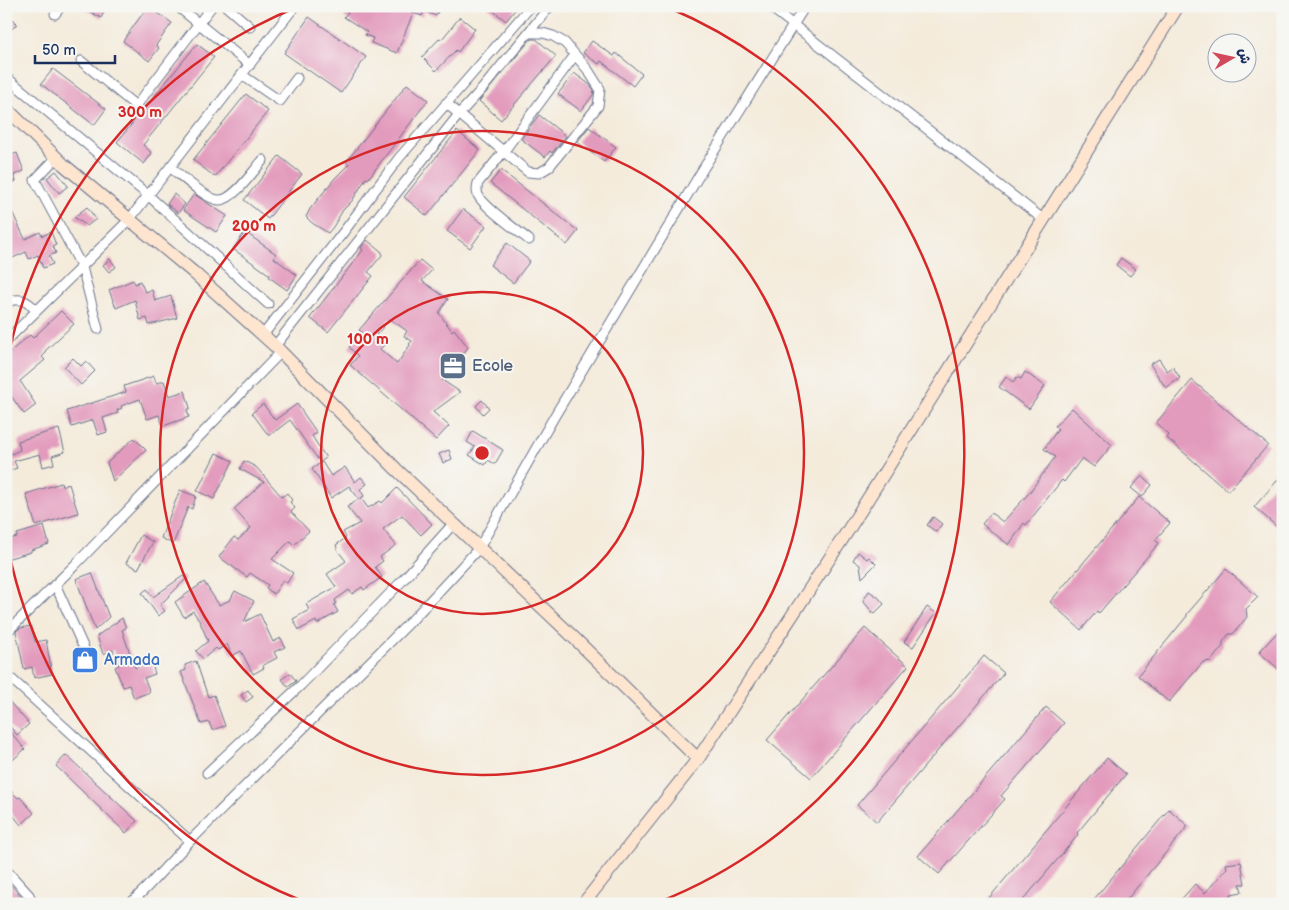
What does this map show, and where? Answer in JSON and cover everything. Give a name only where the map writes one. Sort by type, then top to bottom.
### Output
[{"type":"street","points":[[177,6],[250,65]]},
{"type":"street","points":[[81,61],[136,106],[212,6]]},
{"type":"street","points":[[226,6],[250,27]]},
{"type":"street","points":[[6,341],[129,220],[172,168],[295,6]]},
{"type":"street","points":[[262,335],[399,158],[531,6]]},
{"type":"street","points":[[6,633],[75,565],[278,349],[460,113],[513,53],[550,6]]},
{"type":"street","points":[[769,6],[1044,220]]},
{"type":"street","points":[[130,904],[190,841],[413,619],[479,548],[546,431],[703,169],[806,6]]},
{"type":"street","points":[[583,904],[698,759],[847,532],[1178,6]]},
{"type":"street","points":[[446,103],[528,172],[535,174],[549,167],[598,106],[600,95],[597,82],[565,43],[553,36],[529,32]]},
{"type":"street","points":[[501,41],[513,53]]},
{"type":"street","points":[[530,240],[486,205],[477,192],[478,183],[575,55]]},
{"type":"street","points":[[242,75],[280,101],[296,78]]},
{"type":"street","points":[[6,77],[149,196],[268,304]]},
{"type":"street","points":[[6,108],[56,158],[193,272],[278,349],[396,469],[567,631],[698,759]]},
{"type":"street","points":[[56,158],[35,180],[82,267],[98,329]]},
{"type":"street","points":[[172,168],[213,199],[222,200],[228,198],[236,191],[263,160]]},
{"type":"street","points":[[6,302],[17,299],[22,300],[36,310]]},
{"type":"street","points":[[207,774],[301,685],[402,581],[453,524]]},
{"type":"street","points":[[55,584],[91,664]]},
{"type":"street","points":[[6,674],[190,841]]},
{"type":"street","points":[[6,870],[29,895],[33,904]]},
{"type":"building","points":[[80,6],[107,6],[101,18]]},
{"type":"building","points":[[148,6],[172,23],[156,45],[159,48],[149,61],[123,41]]},
{"type":"building","points":[[340,6],[364,6],[374,13],[376,6],[440,6],[436,16],[424,11],[422,16],[413,13],[397,53],[371,43],[373,38],[365,35],[367,32],[344,17],[348,12]]},
{"type":"building","points":[[487,6],[518,6],[506,21]]},
{"type":"building","points":[[6,12],[17,24],[6,35]]},
{"type":"building","points":[[309,17],[366,57],[341,93],[284,53]]},
{"type":"building","points":[[460,17],[475,29],[458,52],[456,50],[436,71],[422,57],[440,38],[442,39]]},
{"type":"building","points":[[531,39],[536,39],[556,56],[501,120],[479,101]]},
{"type":"building","points":[[592,41],[614,56],[616,53],[642,74],[633,86],[601,61],[599,64],[583,53]]},
{"type":"building","points":[[197,44],[214,57],[143,145],[152,153],[144,164],[117,142]]},
{"type":"building","points":[[53,69],[106,109],[94,125],[41,84]]},
{"type":"building","points":[[574,73],[594,90],[593,95],[581,111],[558,94]]},
{"type":"building","points":[[407,84],[428,100],[368,179],[366,178],[352,201],[343,210],[328,233],[306,217],[310,209],[349,164],[346,162]]},
{"type":"building","points":[[246,94],[268,111],[215,177],[193,160]]},
{"type":"building","points":[[539,115],[566,136],[552,153],[550,151],[545,157],[521,139]]},
{"type":"building","points":[[589,127],[616,147],[604,162],[577,142]]},
{"type":"building","points":[[457,131],[480,150],[427,216],[404,197]]},
{"type":"building","points":[[17,153],[24,171],[14,175],[16,181],[6,185],[6,157]]},
{"type":"building","points":[[279,156],[302,174],[268,219],[244,200]]},
{"type":"building","points":[[501,170],[578,231],[567,245],[490,183]]},
{"type":"building","points":[[56,171],[68,186],[59,193],[47,178]]},
{"type":"building","points":[[174,194],[185,204],[178,213],[167,204]]},
{"type":"building","points":[[194,194],[227,216],[216,232],[183,210]]},
{"type":"building","points":[[6,199],[25,239],[40,232],[42,236],[51,232],[56,245],[53,246],[56,253],[49,256],[53,264],[43,268],[38,255],[29,259],[26,252],[6,261]]},
{"type":"building","points":[[87,207],[96,219],[87,226],[74,217]]},
{"type":"building","points":[[463,209],[486,226],[470,248],[447,231]]},
{"type":"building","points":[[245,232],[276,254],[274,258],[297,275],[287,290],[269,277],[270,275],[233,249]]},
{"type":"building","points":[[367,240],[382,252],[382,255],[368,272],[373,276],[328,332],[310,318],[363,250],[361,248]]},
{"type":"building","points":[[507,243],[530,261],[513,283],[490,265]]},
{"type":"building","points":[[1121,258],[1136,269],[1130,276],[1116,265]]},
{"type":"building","points":[[110,259],[116,267],[109,272],[103,265]]},
{"type":"building","points":[[420,260],[432,270],[422,281],[448,299],[439,313],[452,331],[454,329],[468,347],[442,380],[460,392],[433,412],[449,426],[436,440],[350,365],[358,356],[349,347],[362,332],[359,330]],"holes":[[[390,319],[407,331],[404,336],[412,341],[397,364],[380,349],[386,343],[376,335]]]},
{"type":"building","points":[[133,280],[135,284],[140,281],[145,292],[152,290],[155,301],[171,296],[177,318],[149,325],[147,318],[140,320],[135,300],[116,308],[109,290]]},
{"type":"building","points":[[61,311],[74,324],[45,351],[46,353],[42,357],[45,360],[20,381],[36,405],[24,414],[6,389],[6,355],[30,335],[33,338]]},
{"type":"building","points":[[73,358],[81,366],[86,361],[95,371],[81,385],[64,367]]},
{"type":"building","points":[[1159,359],[1167,371],[1173,367],[1180,378],[1166,388],[1150,364]]},
{"type":"building","points":[[1025,372],[1045,386],[1029,409],[999,387],[1006,377],[1013,382],[1017,377],[1021,379]]},
{"type":"building","points":[[154,376],[156,383],[164,381],[169,396],[185,391],[190,408],[187,410],[189,417],[163,426],[159,415],[147,419],[140,399],[121,406],[122,408],[117,410],[118,413],[103,418],[107,432],[98,435],[93,420],[72,427],[67,411],[126,392],[124,386]]},
{"type":"building","points":[[1192,380],[1268,445],[1228,491],[1167,438],[1169,435],[1156,423]]},
{"type":"building","points":[[482,400],[489,408],[483,414],[476,406]]},
{"type":"building","points":[[263,404],[275,420],[297,404],[317,433],[312,436],[326,458],[320,462],[290,420],[269,436],[252,413]]},
{"type":"building","points":[[1072,408],[1112,445],[1094,467],[1082,458],[1064,482],[1062,480],[1026,525],[1024,523],[1009,545],[982,524],[991,513],[1003,522],[1029,493],[1055,457],[1044,449],[1058,429],[1055,426]]},
{"type":"building","points":[[59,429],[65,452],[52,456],[54,464],[43,467],[40,454],[14,461],[17,468],[6,472],[6,443],[11,454],[20,450],[18,441]]},
{"type":"building","points":[[473,431],[503,450],[495,464],[488,460],[485,465],[469,455],[475,447],[467,442]]},
{"type":"building","points":[[134,438],[146,450],[113,481],[107,463]]},
{"type":"building","points":[[449,450],[452,459],[443,463],[439,454]]},
{"type":"building","points":[[216,453],[233,461],[214,499],[197,491]]},
{"type":"building","points":[[244,461],[256,467],[282,497],[287,493],[292,500],[290,502],[295,508],[291,512],[309,531],[294,545],[290,541],[272,559],[293,573],[287,583],[283,580],[274,594],[266,588],[268,585],[250,573],[247,577],[219,557],[234,537],[238,540],[251,528],[234,509],[264,482],[240,469]]},
{"type":"building","points":[[322,462],[331,476],[345,467],[355,482],[361,477],[367,484],[360,489],[364,496],[361,498],[368,508],[380,501],[382,503],[397,488],[432,524],[421,535],[402,515],[383,529],[396,545],[380,557],[383,561],[375,567],[382,577],[364,590],[362,587],[352,594],[349,590],[335,600],[336,603],[334,605],[338,612],[317,624],[316,621],[299,630],[293,619],[309,610],[306,604],[336,587],[327,574],[346,561],[336,545],[346,538],[343,532],[360,523],[347,507],[359,499],[349,486],[331,498],[312,469]]},
{"type":"building","points":[[1283,474],[1283,532],[1254,507]]},
{"type":"building","points":[[1142,476],[1152,485],[1142,497],[1131,488]]},
{"type":"building","points":[[61,483],[62,486],[69,484],[78,513],[36,526],[26,494]]},
{"type":"building","points":[[180,490],[196,496],[192,509],[188,507],[173,544],[161,538]]},
{"type":"building","points":[[1139,497],[1170,523],[1155,540],[1159,543],[1099,613],[1097,611],[1081,630],[1050,602]]},
{"type":"building","points":[[933,517],[942,524],[936,532],[927,525]]},
{"type":"building","points":[[44,526],[49,544],[31,550],[31,552],[6,559],[6,540],[17,537],[17,534]]},
{"type":"building","points":[[141,535],[153,542],[138,569],[126,563]]},
{"type":"building","points":[[858,552],[867,559],[869,557],[876,564],[862,578],[860,565],[853,560]]},
{"type":"building","points":[[1226,569],[1258,597],[1246,609],[1247,617],[1233,634],[1229,634],[1223,642],[1223,646],[1211,661],[1203,662],[1169,702],[1138,676],[1187,614]]},
{"type":"building","points":[[92,573],[109,617],[95,630],[76,579]]},
{"type":"building","points":[[183,576],[186,579],[160,605],[165,611],[158,616],[142,593],[147,589],[153,597]]},
{"type":"building","points":[[204,582],[219,605],[230,600],[235,591],[254,601],[244,622],[260,614],[273,642],[281,638],[285,647],[274,652],[277,658],[263,665],[264,668],[253,674],[241,651],[232,656],[227,644],[218,650],[216,648],[203,659],[196,651],[208,641],[200,622],[193,611],[184,617],[175,602]]},
{"type":"building","points":[[869,591],[884,604],[874,614],[863,601]]},
{"type":"building","points":[[927,607],[936,613],[913,647],[904,642]]},
{"type":"building","points":[[122,618],[126,628],[122,630],[135,668],[151,661],[155,674],[144,678],[150,692],[134,698],[129,685],[123,687],[115,667],[119,665],[113,650],[103,654],[97,636]]},
{"type":"building","points":[[31,626],[35,642],[46,640],[52,674],[34,678],[32,667],[24,669],[16,631],[20,628]]},
{"type":"building","points":[[1283,626],[1283,673],[1259,652]]},
{"type":"building","points":[[865,628],[908,666],[811,778],[767,740]]},
{"type":"building","points":[[984,656],[1004,673],[877,822],[857,805]]},
{"type":"building","points":[[196,661],[208,697],[214,695],[225,726],[212,730],[209,722],[201,724],[181,672],[186,670],[185,665]]},
{"type":"building","points":[[290,673],[296,681],[288,687],[282,679]]},
{"type":"building","points":[[248,690],[253,697],[246,702],[241,695]]},
{"type":"building","points":[[6,698],[29,724],[17,735],[6,722]]},
{"type":"building","points":[[1046,707],[1064,723],[1001,796],[1005,799],[939,874],[918,856]]},
{"type":"building","points":[[6,727],[25,749],[6,766]]},
{"type":"building","points":[[66,755],[137,821],[126,833],[56,766]]},
{"type":"building","points":[[1107,758],[1126,774],[1020,904],[984,904]]},
{"type":"building","points":[[6,786],[18,798],[20,797],[34,813],[21,825],[6,807]]},
{"type":"building","points":[[1169,809],[1188,826],[1123,904],[1090,904]]},
{"type":"building","points":[[1241,862],[1245,884],[1240,884],[1242,892],[1231,894],[1232,904],[1177,904],[1195,884],[1205,893],[1227,868],[1226,864]]},
{"type":"building","points":[[6,880],[23,898],[17,904],[6,904]]},
{"type":"place","name":"Ecole","points":[[453,366]]},
{"type":"place","name":"Armada","points":[[85,660]]}]
